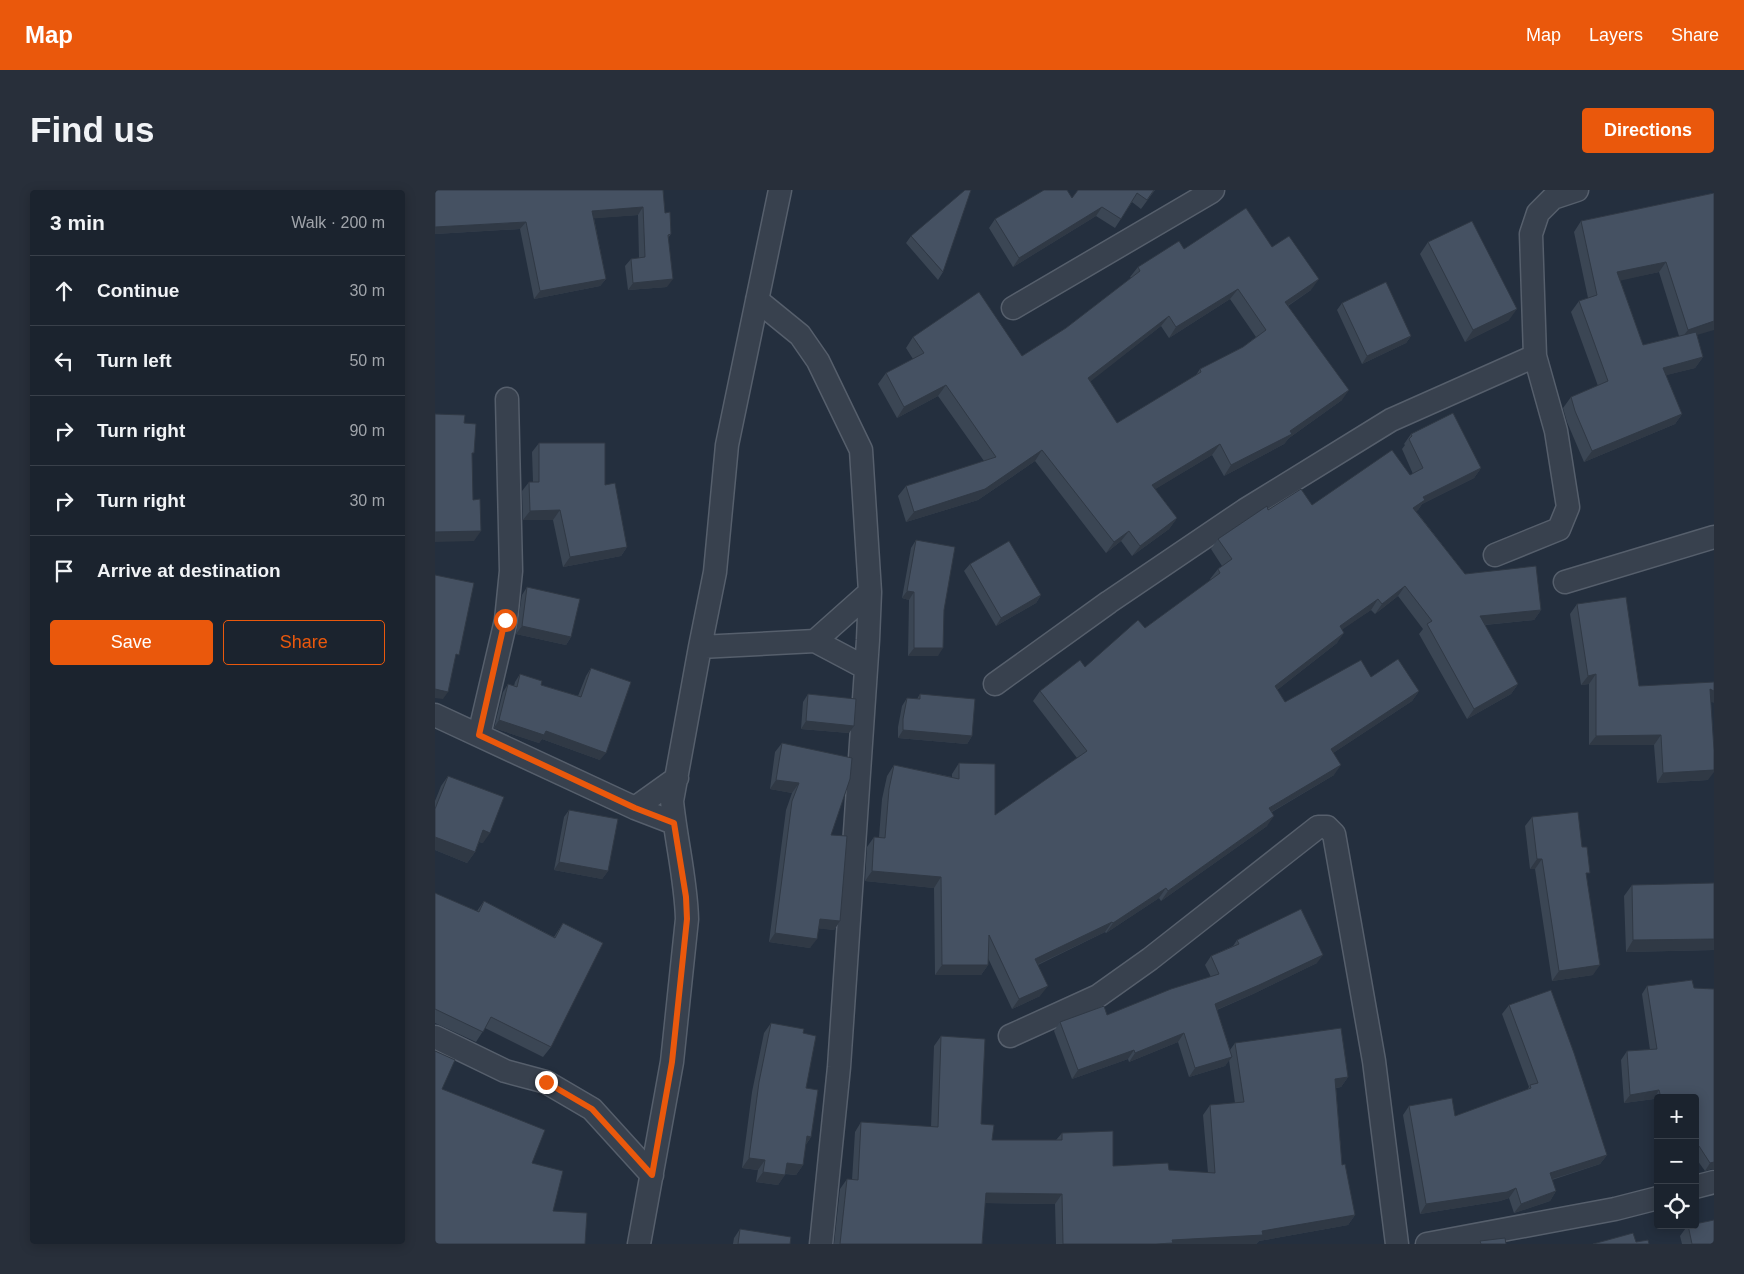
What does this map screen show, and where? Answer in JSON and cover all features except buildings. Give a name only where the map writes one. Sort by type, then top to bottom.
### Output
[{"type":"street","points":[[639,1244],[672,1062],[687,919],[686,897],[674,823],[673,802],[715,572],[727,445],[780,190]]},
{"type":"street","points":[[1013,308],[1213,190]]},
{"type":"street","points":[[1495,555],[1559,529],[1568,507],[1556,431],[1535,356],[1531,234],[1538,212],[1553,198],[1577,190]]},
{"type":"street","points":[[757,300],[800,335],[818,361],[861,450],[870,592],[867,668],[839,1067],[821,1244]]},
{"type":"street","points":[[995,684],[1109,602],[1245,510],[1391,420],[1535,356]]},
{"type":"street","points":[[479,735],[505,620],[511,571],[507,398]]},
{"type":"street","points":[[1565,582],[1714,537]]},
{"type":"street","points":[[815,641],[870,592]]},
{"type":"street","points":[[700,647],[815,641],[867,668]]},
{"type":"street","points":[[435,716],[635,808],[674,823]]},
{"type":"street","points":[[635,808],[677,778]]},
{"type":"street","points":[[1010,1036],[1098,996],[1150,958],[1318,827],[1327,827],[1334,834],[1374,1061],[1397,1244]]},
{"type":"street","points":[[435,1037],[505,1071],[546,1082],[592,1109],[652,1175]]},
{"type":"street","points":[[1699,1187],[1714,1182]]},
{"type":"street","points":[[1427,1244],[1615,1209],[1654,1199]]},
{"type":"route","points":[[505,620],[479,735],[635,808],[674,823],[686,897],[687,919],[672,1062],[652,1175],[592,1109],[546,1082]]}]
